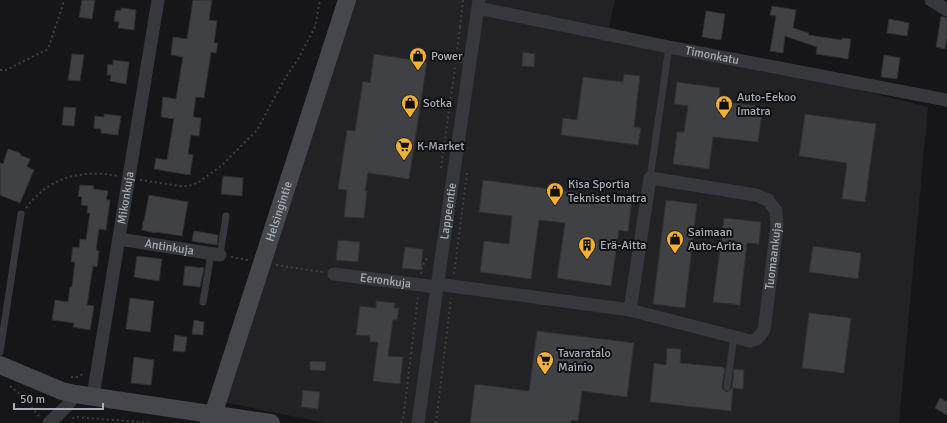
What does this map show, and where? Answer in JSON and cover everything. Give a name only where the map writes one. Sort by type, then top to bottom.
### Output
[{"type":"main road","name":"Helsingintie","points":[[211,419],[347,0]]},
{"type":"main road","points":[[0,365],[62,391],[75,394],[93,396],[211,419],[271,423]]},
{"type":"street","name":"Mikonkuja","points":[[93,396],[158,0]]},
{"type":"street","points":[[931,0],[947,10]]},
{"type":"street","name":"Lappeentie","points":[[418,423],[479,4]]},
{"type":"street","name":"Timonkatu","points":[[479,4],[669,47],[947,100]]},
{"type":"street","points":[[630,310],[650,178]]},
{"type":"street","name":"Tuomaankuja","points":[[437,285],[630,310],[750,341],[757,339],[764,330],[777,226],[776,211],[768,200],[756,195],[650,178]]},
{"type":"street","name":"Antinkuja","points":[[119,239],[215,254]]},
{"type":"street","name":"Eeronkuja","points":[[334,274],[419,285],[437,285]]},
{"type":"street","points":[[45,420],[67,406],[75,394]]},
{"type":"lane","points":[[650,178],[669,47]]},
{"type":"lane","points":[[445,56],[470,61]]},
{"type":"lane","points":[[0,352],[21,214]]},
{"type":"lane","points":[[203,302],[226,216]]},
{"type":"lane","points":[[727,387],[734,336]]},
{"type":"path","points":[[0,70],[6,70],[48,49],[63,0]]},
{"type":"path","points":[[21,214],[32,200],[42,191],[61,180],[74,175],[98,173],[180,186],[189,186],[200,182],[221,166],[257,130],[315,27],[320,0]]},
{"type":"path","points":[[440,170],[463,0]]},
{"type":"path","points":[[460,27],[475,29]]},
{"type":"path","points":[[436,423],[467,173]]},
{"type":"path","points":[[401,423],[403,420],[419,285],[422,267],[429,254]]},
{"type":"path","points":[[65,377],[78,377],[98,363]]},
{"type":"path","points":[[5,383],[22,396],[45,420]]},
{"type":"path","points":[[70,419],[77,417],[152,423]]},
{"type":"shaded area","points":[[356,0],[615,0],[609,27],[928,107],[899,423],[325,423],[224,402]]},
{"type":"building","points":[[82,0],[95,0],[92,19],[79,17]]},
{"type":"building","points":[[193,0],[212,0],[209,20],[217,21],[214,43],[218,43],[216,53],[211,52],[204,98],[196,97],[193,117],[201,118],[199,136],[191,135],[188,154],[193,155],[190,175],[154,169],[156,158],[167,160],[174,119],[161,117],[163,97],[176,99],[183,57],[171,55],[173,37],[187,39]]},
{"type":"building","points":[[772,6],[796,10],[793,28],[809,33],[808,35],[842,40],[842,38],[851,39],[848,59],[816,54],[817,47],[785,36],[783,53],[770,51],[776,16],[770,15]]},
{"type":"building","points":[[121,8],[136,10],[134,30],[118,28],[119,22],[114,21],[116,10],[121,11]]},
{"type":"building","points":[[706,11],[725,14],[721,40],[702,37]]},
{"type":"building","points":[[941,16],[947,18],[947,39],[945,49],[936,47]]},
{"type":"building","points":[[889,19],[909,23],[907,36],[887,33]]},
{"type":"building","points":[[523,52],[535,54],[534,67],[522,66]]},
{"type":"building","points":[[72,54],[84,55],[80,81],[68,80]]},
{"type":"building","points":[[374,54],[427,62],[409,179],[368,173],[365,191],[367,191],[364,218],[344,217],[347,190],[338,189],[347,130],[355,131],[363,81],[370,83]]},
{"type":"building","points":[[884,55],[900,58],[897,79],[881,77]]},
{"type":"building","points":[[113,60],[129,62],[126,84],[110,81],[111,75],[107,75],[108,64],[113,65]]},
{"type":"building","points":[[624,74],[640,76],[634,127],[641,128],[638,145],[561,135],[563,118],[577,120],[583,77],[623,82]]},
{"type":"building","name":"Auto-Eekoo Imatra","points":[[677,82],[720,88],[719,101],[763,107],[758,142],[713,137],[709,169],[673,164],[677,132],[684,132],[688,106],[674,104]]},
{"type":"building","points":[[64,107],[76,108],[74,126],[62,125]]},
{"type":"building","points":[[104,114],[121,116],[118,135],[101,133],[101,129],[94,128],[95,116],[104,117]]},
{"type":"building","points":[[805,114],[876,124],[865,202],[842,199],[847,163],[799,156]]},
{"type":"building","points":[[8,149],[20,153],[20,155],[30,159],[27,167],[34,170],[20,203],[0,195],[0,163],[3,164]]},
{"type":"building","points":[[223,176],[243,178],[242,196],[221,194]]},
{"type":"building","points":[[483,180],[632,200],[628,232],[619,230],[611,286],[557,278],[565,223],[539,220],[531,279],[480,272],[484,241],[509,244],[512,216],[479,212]]},
{"type":"building","points":[[80,185],[94,186],[93,189],[108,191],[106,200],[110,200],[106,230],[99,229],[96,250],[99,251],[97,267],[93,266],[87,305],[94,306],[90,330],[73,327],[74,323],[52,320],[55,300],[68,302],[70,287],[72,287],[75,262],[71,262],[73,247],[79,248],[80,239],[86,240],[90,213],[87,213],[88,206],[81,205],[82,197],[78,196]]},
{"type":"building","points":[[149,195],[188,202],[182,236],[142,230]]},
{"type":"building","name":"Saimaan Auto-Arita","points":[[666,200],[697,204],[685,308],[653,304]]},
{"type":"building","points":[[724,218],[761,222],[759,244],[747,243],[740,305],[713,302]]},
{"type":"building","points":[[194,231],[218,235],[217,245],[192,241]]},
{"type":"building","points":[[338,240],[360,242],[358,262],[336,260]]},
{"type":"building","points":[[813,246],[861,253],[858,279],[809,272]]},
{"type":"building","points":[[405,247],[423,249],[421,270],[402,268]]},
{"type":"building","points":[[137,256],[162,259],[159,281],[134,277]]},
{"type":"building","points":[[185,266],[204,268],[200,287],[183,285]]},
{"type":"building","points":[[130,298],[154,301],[150,332],[126,329]]},
{"type":"building","points":[[376,301],[395,303],[394,308],[399,308],[397,320],[393,320],[388,356],[403,357],[400,384],[373,381],[378,342],[370,342],[370,336],[356,335],[360,306],[376,308]]},
{"type":"building","points":[[809,313],[851,318],[844,373],[802,368]]},
{"type":"building","points":[[194,320],[204,322],[203,335],[192,334]]},
{"type":"building","points":[[537,331],[634,343],[627,397],[582,391],[578,421],[571,420],[571,423],[470,423],[475,384],[529,391]]},
{"type":"building","points":[[175,335],[187,337],[185,352],[173,351]]},
{"type":"building","points":[[667,348],[681,349],[680,363],[725,368],[722,387],[726,392],[732,388],[734,369],[744,370],[743,389],[733,388],[731,411],[650,402],[654,363],[666,365]]},
{"type":"building","points":[[134,357],[154,360],[151,385],[131,383]]},
{"type":"building","points":[[310,361],[326,362],[325,371],[310,370]]},
{"type":"building","points":[[303,390],[320,392],[318,409],[301,407]]},
{"type":"building","points":[[940,398],[947,402],[947,415],[935,408]]},
{"type":"place","name":"Power","points":[[418,71]]},
{"type":"place","name":"Sotka","points":[[410,118]]},
{"type":"place","name":"Auto-Eekoo Imatra","points":[[724,119]]},
{"type":"place","name":"K-Market","points":[[404,161]]},
{"type":"place","name":"Kisa Sportia Tekniset Imatra","points":[[555,206]]},
{"type":"place","name":"Saimaan Auto-Arita","points":[[675,254]]},
{"type":"place","name":"Erä-Aitta","points":[[587,260]]},
{"type":"place","name":"Tavaratalo Mainio","points":[[545,375]]}]
